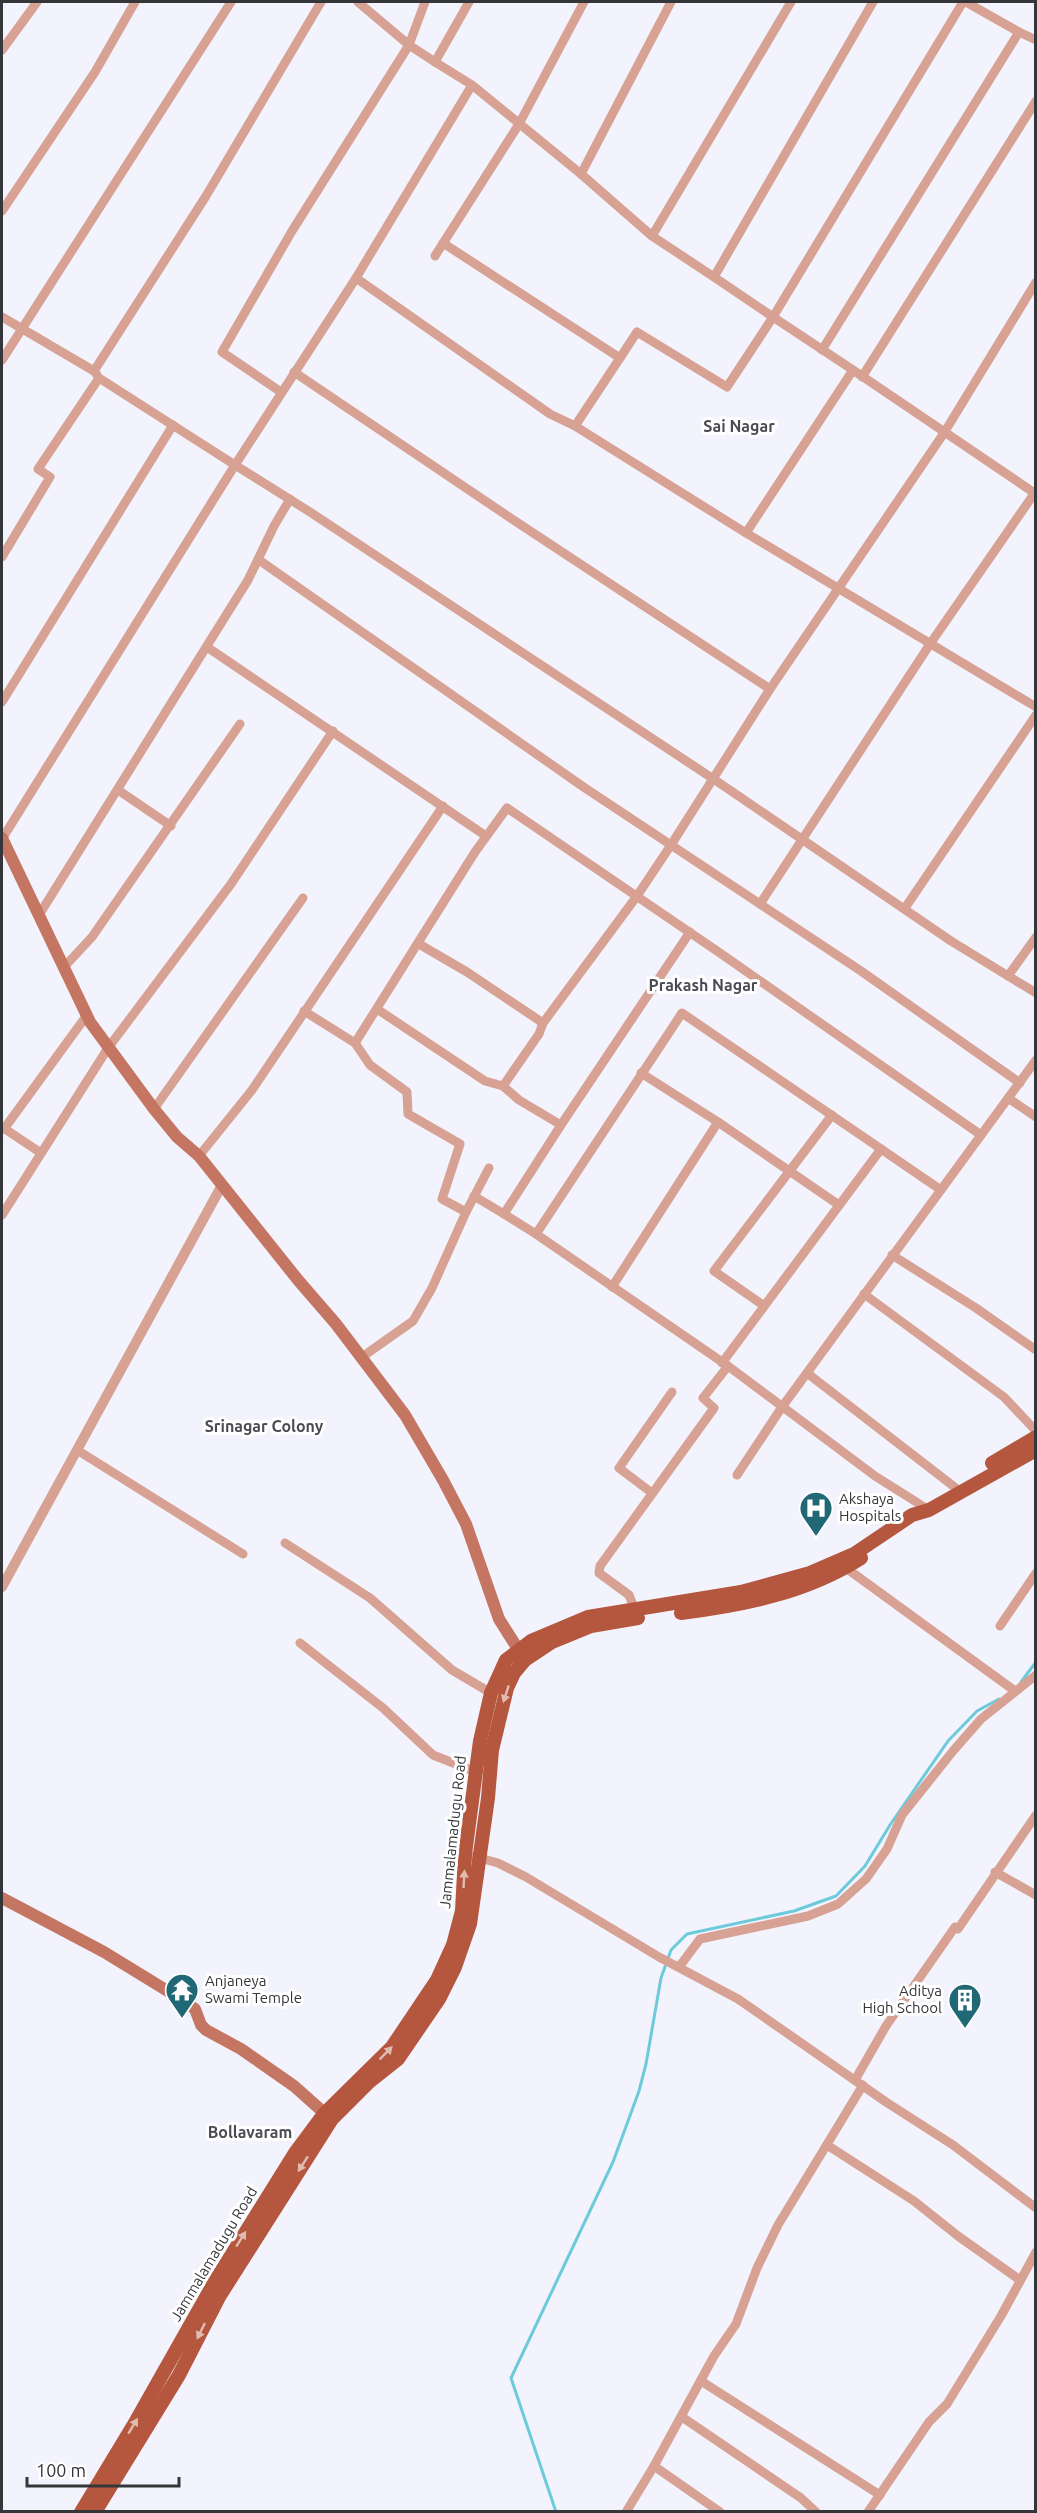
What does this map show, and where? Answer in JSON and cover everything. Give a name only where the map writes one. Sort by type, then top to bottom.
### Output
[{"type":"main road","points":[[2,839],[87,1015],[108,1048],[177,1137],[199,1156],[362,1357],[405,1415],[466,1524],[499,1620],[522,1654]]},
{"type":"main road","points":[[958,1490],[1035,1437]]},
{"type":"main road","name":"Jammalamadugu Road","points":[[454,1954],[462,1911],[465,1854],[476,1772],[485,1753],[491,1693],[506,1660],[522,1654],[540,1637],[588,1617],[741,1592],[810,1573],[854,1554],[958,1490],[1035,1450]]},
{"type":"main road","points":[[95,2511],[214,2294],[266,2210],[328,2116],[356,2088],[398,2060],[470,1924],[479,1858],[485,1753],[507,1688],[522,1654],[591,1626],[754,1601],[801,1588],[846,1568],[918,1522],[922,1511]]},
{"type":"main road","points":[[2,1898],[104,1952],[184,2001],[195,2009],[201,2025],[206,2030],[241,2049],[294,2086],[328,2116]]},
{"type":"main road","points":[[81,2511],[162,2390]]},
{"type":"street","points":[[2,50],[37,2]]},
{"type":"street","points":[[2,211],[95,72],[135,2]]},
{"type":"street","points":[[2,360],[231,2]]},
{"type":"street","points":[[2,557],[50,477],[38,469],[207,196],[321,2]]},
{"type":"street","points":[[358,2],[409,45],[472,85],[581,174],[652,236],[1035,492],[930,644],[760,904]]},
{"type":"street","points":[[281,392],[222,352],[292,231],[409,45],[425,2]]},
{"type":"street","points":[[435,62],[469,2]]},
{"type":"street","points":[[435,256],[519,124],[585,2]]},
{"type":"street","points":[[581,174],[671,2]]},
{"type":"street","points":[[652,236],[791,2]]},
{"type":"street","points":[[714,278],[873,2]]},
{"type":"street","points":[[575,426],[637,332],[728,387],[965,2],[1035,40]]},
{"type":"street","points":[[822,350],[1019,32]]},
{"type":"street","points":[[2,839],[281,392],[356,278],[472,85]]},
{"type":"street","points":[[862,377],[1035,101]]},
{"type":"street","points":[[443,243],[620,358]]},
{"type":"street","points":[[356,278],[550,414],[575,426],[1035,706]]},
{"type":"street","points":[[503,1086],[539,1034],[543,1023],[637,896],[715,780],[770,689],[944,433],[1035,282]]},
{"type":"street","points":[[2,317],[290,499],[1035,993]]},
{"type":"street","points":[[746,532],[853,370]]},
{"type":"street","points":[[294,372],[770,689]]},
{"type":"street","points":[[2,702],[173,425]]},
{"type":"street","points":[[39,915],[259,560],[274,526],[290,499]]},
{"type":"street","points":[[259,560],[585,788],[861,971],[1020,1083]]},
{"type":"street","points":[[207,646],[486,836]]},
{"type":"street","points":[[905,908],[1035,715]]},
{"type":"street","points":[[65,966],[92,937],[240,724]]},
{"type":"street","points":[[2,1215],[108,1048],[231,884],[333,731]]},
{"type":"street","points":[[117,790],[171,826]]},
{"type":"street","points":[[199,1156],[252,1090],[443,806]]},
{"type":"street","points":[[355,1043],[486,836],[507,808],[690,932],[981,1135]]},
{"type":"street","points":[[154,1109],[303,898]]},
{"type":"street","points":[[504,1214],[690,932]]},
{"type":"street","points":[[1008,976],[1035,937]]},
{"type":"street","points":[[419,944],[467,972],[543,1023]]},
{"type":"street","points":[[377,1009],[486,1082],[503,1086],[519,1100],[561,1125]]},
{"type":"street","points":[[304,1011],[355,1043],[370,1065],[407,1092],[408,1113],[460,1144],[442,1199],[466,1212]]},
{"type":"street","points":[[537,1234],[682,1013],[941,1190]]},
{"type":"street","points":[[41,1153],[3,1128],[87,1015]]},
{"type":"street","points":[[737,1475],[782,1407],[1035,1060]]},
{"type":"street","points":[[641,1073],[718,1122],[839,1205]]},
{"type":"street","points":[[1008,1098],[1035,1117]]},
{"type":"street","points":[[763,1305],[714,1271],[832,1116]]},
{"type":"street","points":[[612,1287],[718,1122]]},
{"type":"street","points":[[635,1610],[629,1595],[599,1571],[600,1566],[714,1408],[702,1398],[763,1305],[880,1149]]},
{"type":"street","points":[[362,1357],[413,1321],[432,1288],[466,1212],[489,1168]]},
{"type":"street","points":[[2,1587],[222,1185]]},
{"type":"street","points":[[474,1196],[537,1234],[725,1365],[922,1511]]},
{"type":"street","points":[[892,1255],[976,1308],[1035,1350]]},
{"type":"street","points":[[864,1294],[1004,1397],[1035,1431]]},
{"type":"street","points":[[807,1373],[958,1490]]},
{"type":"street","points":[[652,1493],[619,1468],[672,1392]]},
{"type":"street","points":[[77,1449],[243,1554]]},
{"type":"street","points":[[1019,1458],[1035,1462]]},
{"type":"street","points":[[285,1543],[370,1598],[452,1670],[491,1693]]},
{"type":"street","points":[[846,1568],[1015,1691]]},
{"type":"street","points":[[1000,1626],[1035,1574]]},
{"type":"street","points":[[300,1643],[383,1708],[433,1755],[476,1772]]},
{"type":"street","points":[[671,1963],[700,1939],[798,1918],[838,1904],[866,1879],[887,1848],[902,1815],[952,1751],[981,1719],[1035,1675]]},
{"type":"street","points":[[626,2511],[682,2417],[714,2355],[736,2324],[757,2268],[778,2225],[827,2145],[886,2026],[955,1928],[958,1929],[1035,1815]]},
{"type":"street","points":[[465,1854],[498,1863],[526,1877],[671,1963],[738,1999],[952,2145],[1035,2208]]},
{"type":"street","points":[[995,1872],[1035,1895]]},
{"type":"street","points":[[827,2145],[914,2201],[1020,2280]]},
{"type":"street","points":[[868,2511],[929,2422],[947,2404],[1001,2316],[1035,2252]]},
{"type":"street","points":[[701,2380],[880,2495]]},
{"type":"street","points":[[682,2417],[801,2498],[816,2511]]},
{"type":"street","points":[[654,2466],[720,2511]]},
{"type":"waterway","points":[[1021,1682],[1036,1662]]},
{"type":"waterway","points":[[556,2512],[511,2378],[613,2162],[639,2091],[661,1978],[671,1950],[687,1934],[794,1911],[836,1896],[865,1866],[890,1825],[948,1741],[977,1711],[999,1699]]},
{"type":"place","name":"Akshaya Hospitals","points":[[816,1537]]},
{"type":"place","name":"Anjaneya Swami Temple","points":[[182,2019]]},
{"type":"place","name":"Aditya High School","points":[[965,2029]]},
{"type":"district","name":"Sai Nagar","points":[[739,426]]},
{"type":"district","name":"Prakash Nagar","points":[[703,985]]},
{"type":"district","name":"Srinagar Colony","points":[[264,1426]]},
{"type":"district","name":"Bollavaram","points":[[250,2132]]}]
